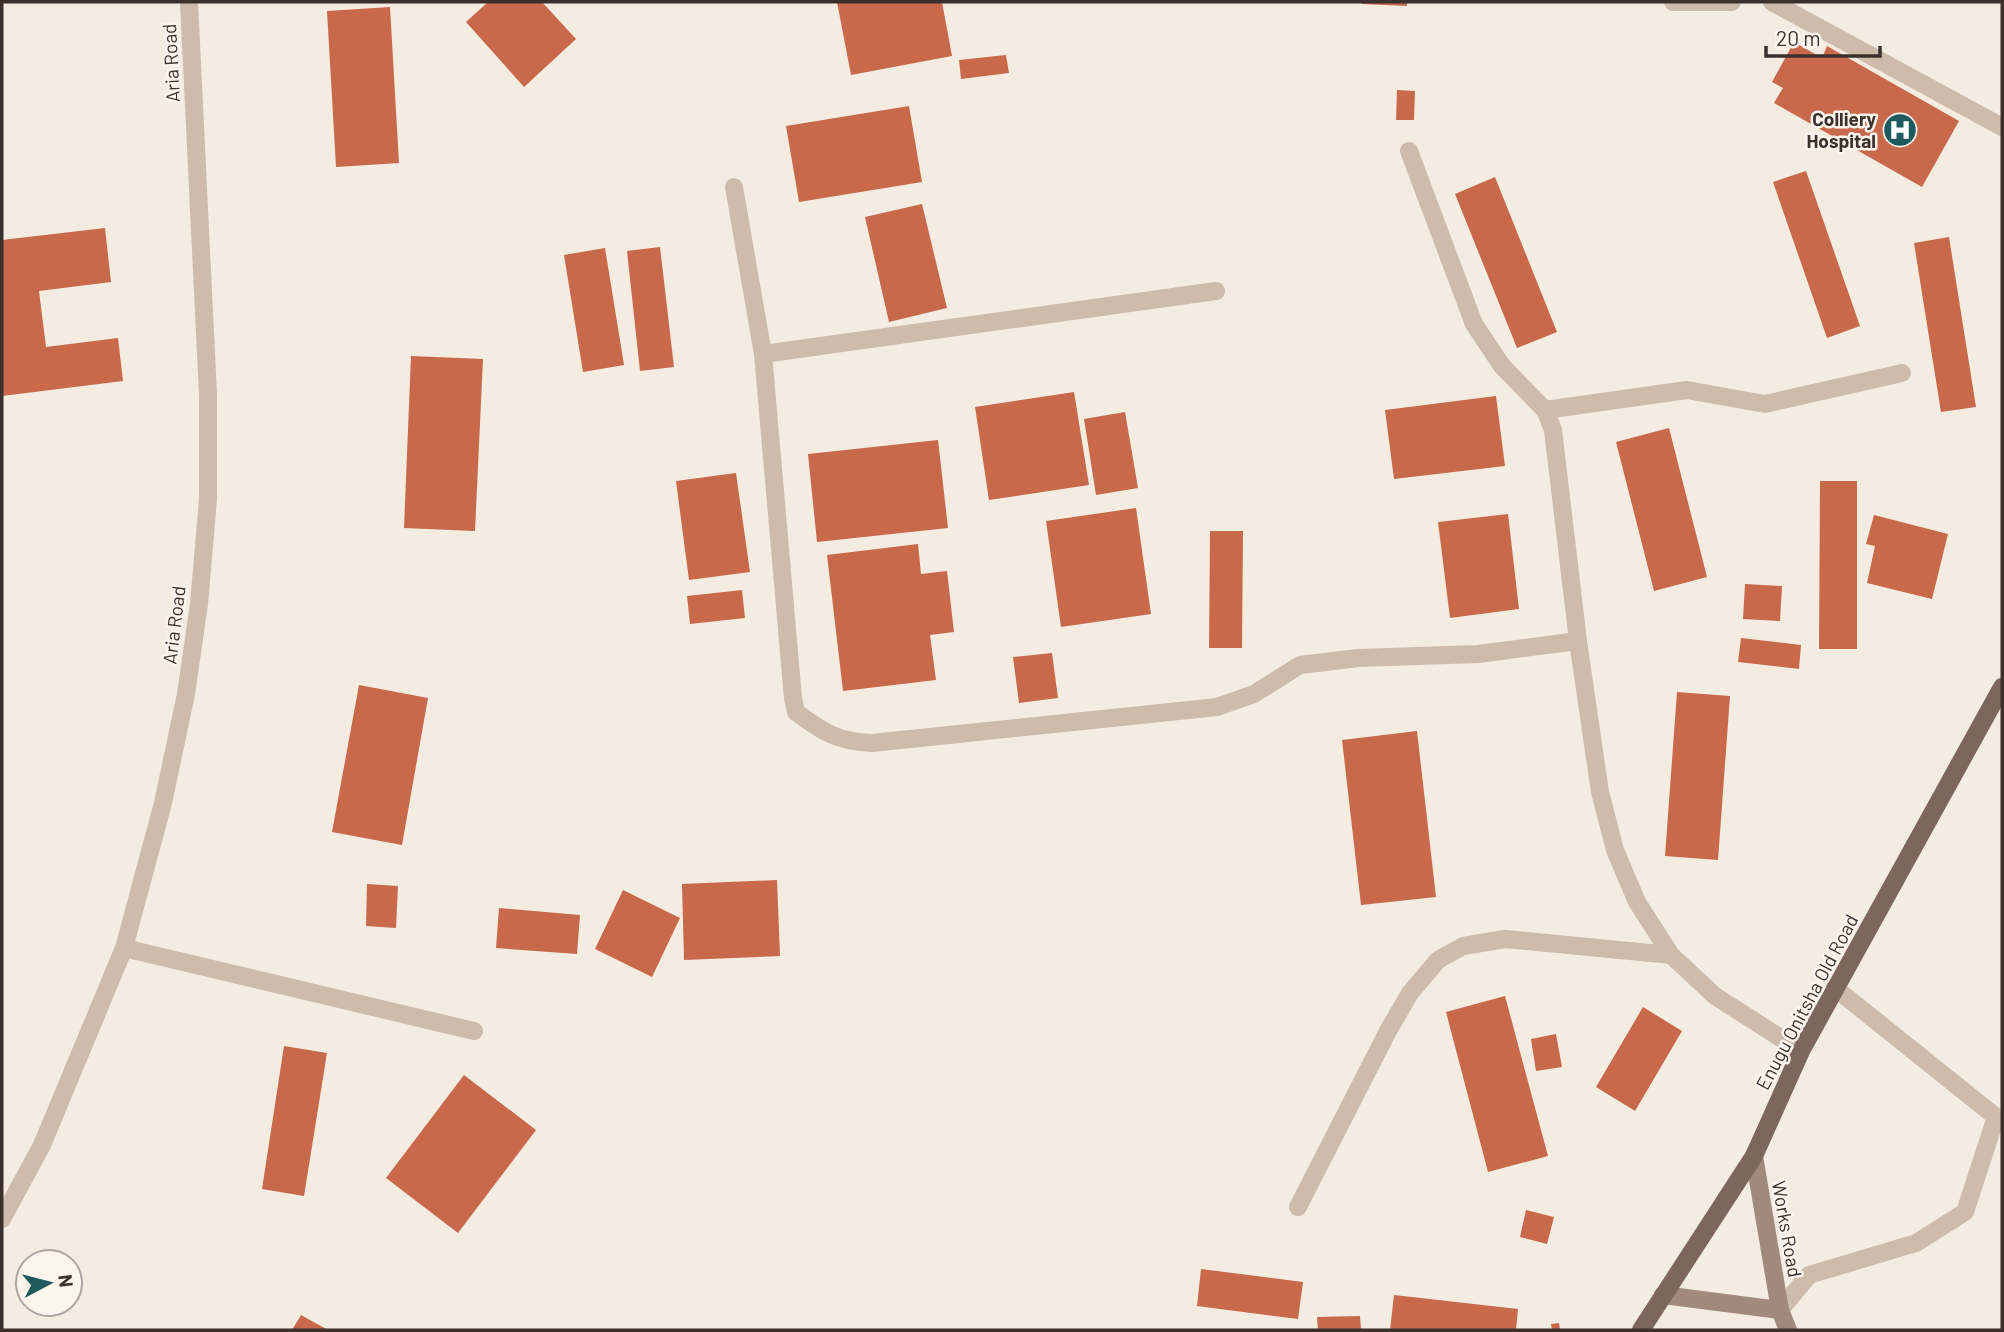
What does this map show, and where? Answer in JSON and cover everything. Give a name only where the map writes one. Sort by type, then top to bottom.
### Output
[{"type":"main road","name":"Enugu Onitsha Old Road","points":[[1641,1330],[1754,1156],[1801,1051],[2002,687]]},
{"type":"main road","name":"Works Road","points":[[1754,1156],[1780,1310],[1788,1330]]},
{"type":"main road","points":[[1663,1295],[1780,1310]]},
{"type":"street","name":"Aria Road","points":[[2,1219],[42,1145],[124,948],[163,803],[186,694],[199,604],[208,499],[208,395],[189,2]]},
{"type":"street","points":[[1673,2],[1732,2]]},
{"type":"street","points":[[1772,2],[2002,127]]},
{"type":"street","points":[[1409,151],[1474,324],[1502,366],[1545,410],[1553,430],[1578,641],[1600,792],[1615,850],[1637,902],[1671,955],[1715,996],[1801,1051]]},
{"type":"street","points":[[734,187],[763,354],[796,712],[817,727],[847,742],[872,743],[1217,707],[1254,694],[1300,665],[1358,658],[1478,654],[1578,641]]},
{"type":"street","points":[[763,354],[1216,290]]},
{"type":"street","points":[[1545,410],[1687,390],[1765,404],[1902,373]]},
{"type":"street","points":[[1298,1207],[1388,1031],[1410,993],[1438,960],[1463,946],[1504,939],[1671,955]]},
{"type":"street","points":[[124,948],[474,1031]]},
{"type":"street","points":[[1780,1310],[1809,1275],[1916,1243],[1965,1212],[1996,1117],[1835,988]]},
{"type":"building","points":[[488,2],[542,2],[576,39],[524,87],[466,22]]},
{"type":"building","points":[[837,2],[942,2],[952,56],[851,75]]},
{"type":"building","points":[[1407,2],[1407,6],[1362,4]]},
{"type":"building","points":[[390,7],[399,163],[336,167],[327,11]]},
{"type":"building","points":[[1794,42],[1822,58],[1827,46],[1959,121],[1922,187],[1774,103],[1783,88],[1772,82]]},
{"type":"building","points":[[1006,55],[1009,73],[961,79],[959,60]]},
{"type":"building","points":[[1397,90],[1415,91],[1414,120],[1396,120]]},
{"type":"building","points":[[909,106],[922,182],[799,202],[786,126]]},
{"type":"building","points":[[1806,171],[1860,326],[1827,338],[1773,182]]},
{"type":"building","points":[[1495,177],[1557,332],[1517,348],[1455,194]]},
{"type":"building","points":[[922,204],[947,308],[889,322],[865,217]]},
{"type":"building","points":[[105,228],[111,282],[39,291],[46,347],[118,338],[123,381],[2,396],[2,240]]},
{"type":"building","points":[[1949,237],[1976,407],[1941,412],[1914,243]]},
{"type":"building","points":[[660,247],[674,367],[640,371],[627,251]]},
{"type":"building","points":[[605,248],[624,365],[583,372],[564,255]]},
{"type":"building","points":[[411,356],[483,359],[475,531],[404,528]]},
{"type":"building","points":[[1074,392],[1089,485],[989,500],[975,407]]},
{"type":"building","points":[[1496,396],[1505,466],[1394,479],[1385,410]]},
{"type":"building","points":[[1125,412],[1138,488],[1096,495],[1084,419]]},
{"type":"building","points":[[1669,428],[1707,577],[1654,591],[1616,442]]},
{"type":"building","points":[[938,440],[948,528],[817,542],[808,454]]},
{"type":"building","points":[[736,473],[750,572],[689,580],[676,481]]},
{"type":"building","points":[[1820,481],[1857,481],[1857,649],[1819,649]]},
{"type":"building","points":[[1136,508],[1151,614],[1061,627],[1046,521]]},
{"type":"building","points":[[1508,514],[1519,609],[1450,618],[1438,522]]},
{"type":"building","points":[[1874,515],[1948,534],[1932,599],[1867,583],[1875,546],[1866,544]]},
{"type":"building","points":[[1210,531],[1243,531],[1242,648],[1209,648]]},
{"type":"building","points":[[918,544],[921,574],[947,571],[954,632],[930,635],[936,680],[843,691],[827,555]]},
{"type":"building","points":[[1745,584],[1782,586],[1780,621],[1743,619]]},
{"type":"building","points":[[742,590],[745,618],[690,624],[687,596]]},
{"type":"building","points":[[1741,638],[1801,645],[1799,669],[1738,662]]},
{"type":"building","points":[[1052,653],[1058,698],[1019,703],[1013,657]]},
{"type":"building","points":[[359,685],[428,698],[402,845],[332,832]]},
{"type":"building","points":[[1677,692],[1730,696],[1718,860],[1665,856]]},
{"type":"building","points":[[1417,731],[1436,897],[1361,905],[1342,740]]},
{"type":"building","points":[[777,880],[780,956],[684,960],[682,884]]},
{"type":"building","points":[[367,884],[398,886],[396,928],[366,926]]},
{"type":"building","points":[[623,890],[680,918],[652,977],[595,949]]},
{"type":"building","points":[[499,908],[580,915],[577,954],[496,948]]},
{"type":"building","points":[[1505,996],[1548,1156],[1488,1172],[1446,1012]]},
{"type":"building","points":[[1643,1007],[1682,1031],[1635,1111],[1596,1087]]},
{"type":"building","points":[[1556,1034],[1562,1067],[1536,1071],[1531,1039]]},
{"type":"building","points":[[284,1046],[327,1053],[304,1196],[262,1189]]},
{"type":"building","points":[[464,1075],[536,1130],[458,1233],[386,1178]]},
{"type":"building","points":[[1526,1210],[1554,1217],[1547,1244],[1520,1237]]},
{"type":"building","points":[[1201,1269],[1303,1282],[1298,1319],[1197,1306]]},
{"type":"building","points":[[1394,1295],[1518,1309],[1516,1330],[1390,1330]]},
{"type":"building","points":[[301,1315],[328,1330],[292,1330]]},
{"type":"building","points":[[1360,1316],[1361,1330],[1318,1330],[1317,1317]]},
{"type":"building","points":[[1559,1323],[1560,1330],[1552,1330],[1551,1324]]},
{"type":"place","name":"Colliery Hospital","points":[[1900,130]]}]
